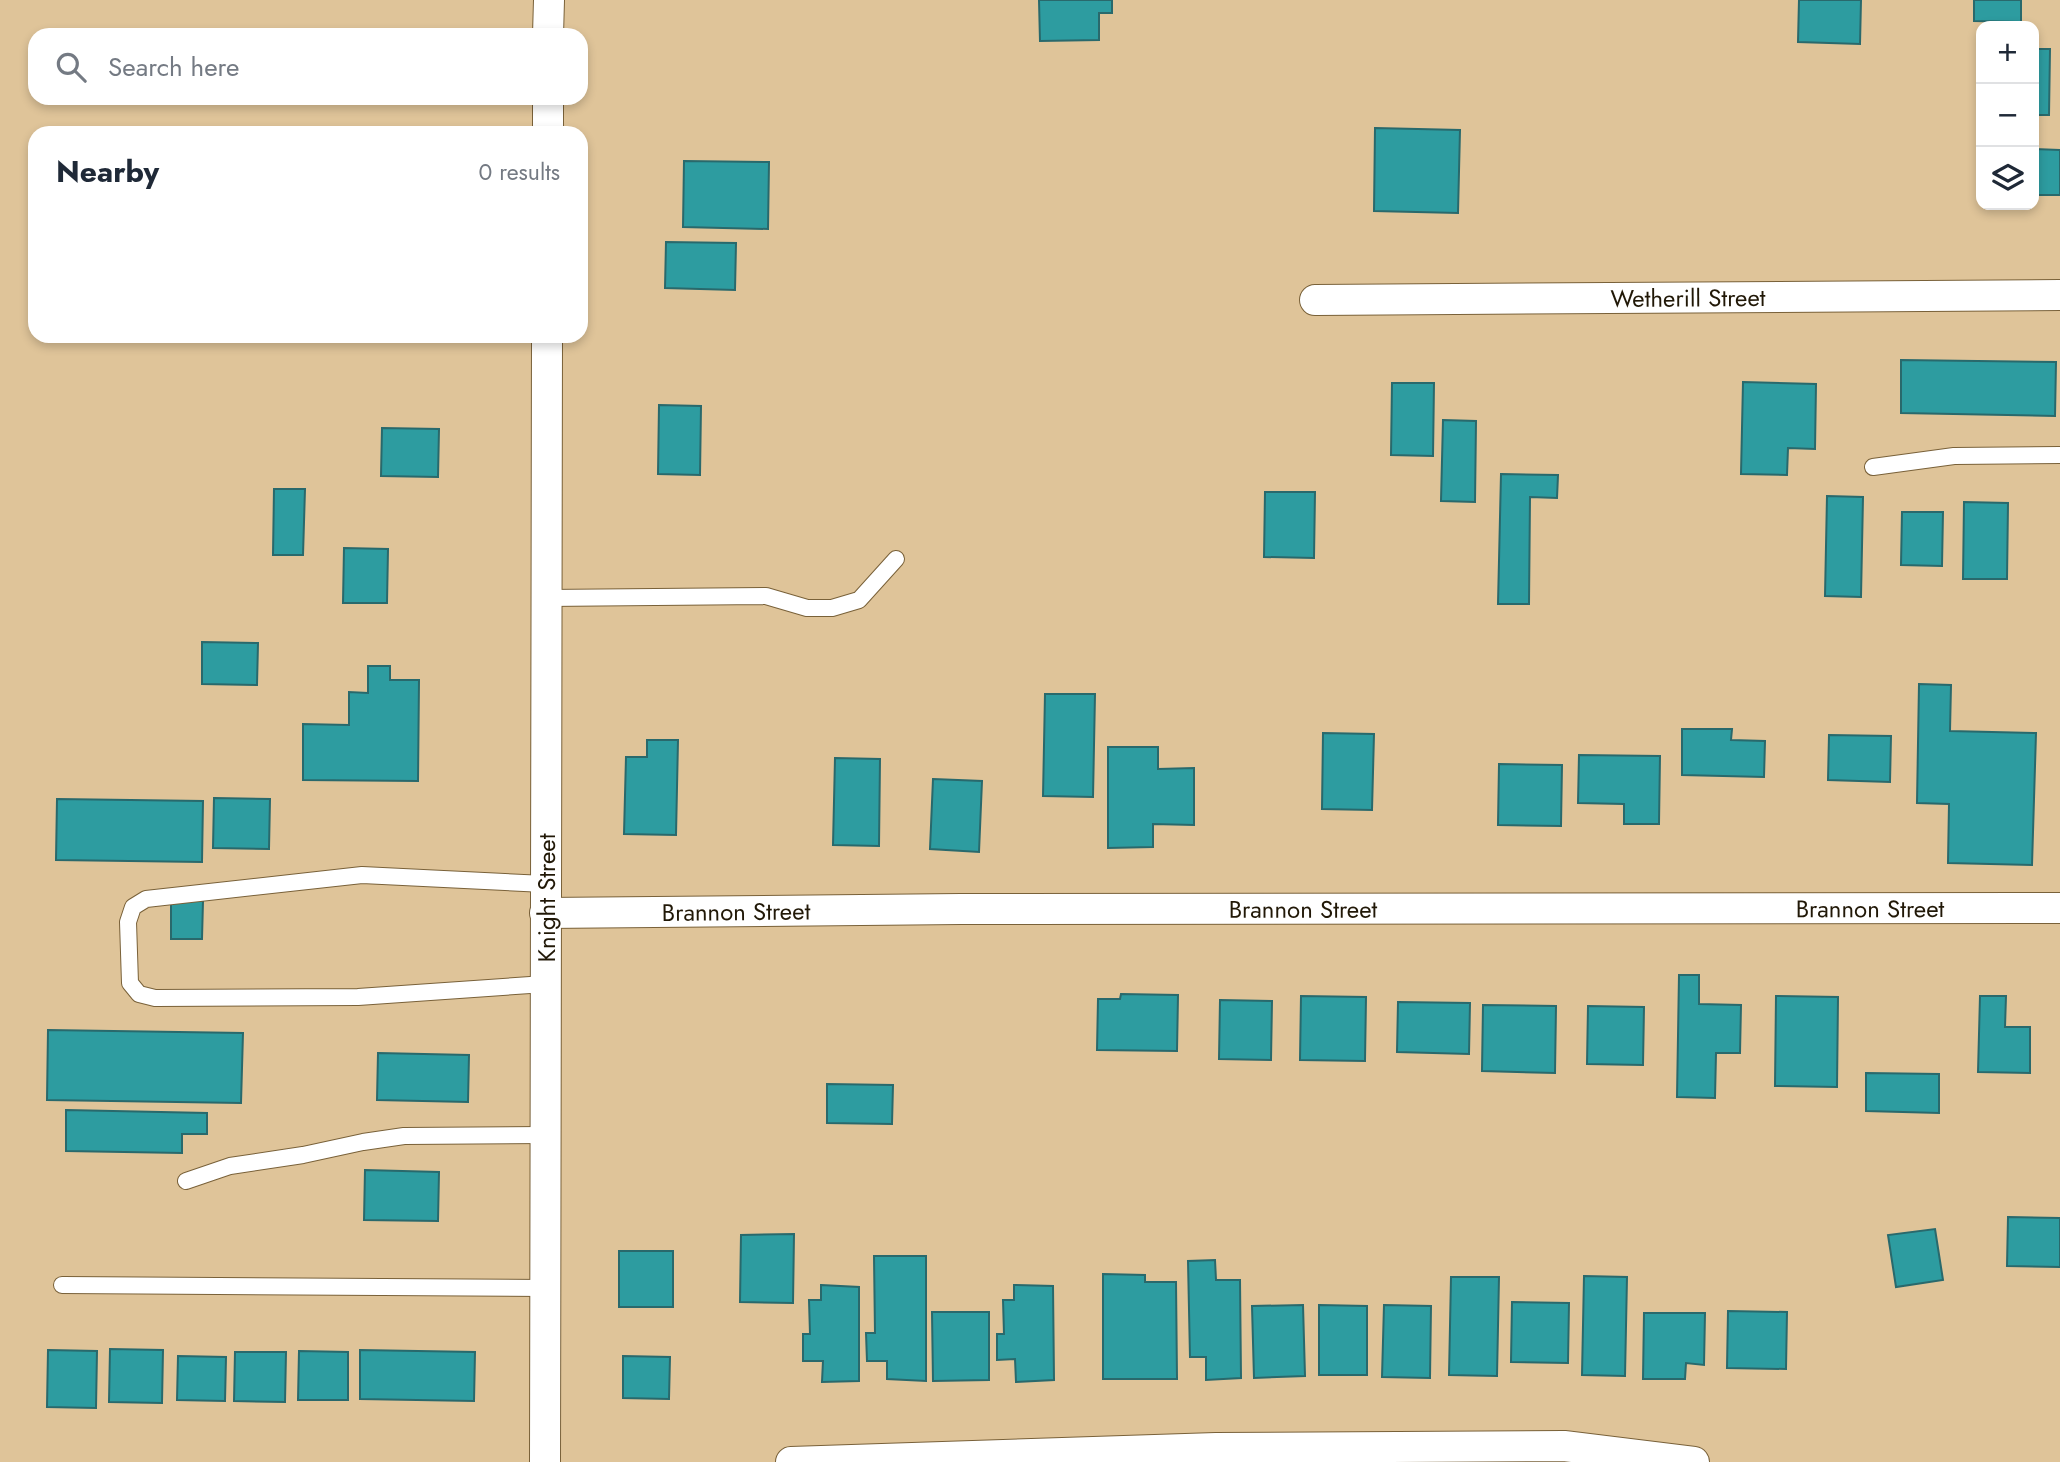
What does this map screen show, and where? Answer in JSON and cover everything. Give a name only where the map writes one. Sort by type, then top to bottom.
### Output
[{"type":"street","points":[[548,0],[548,28]]},
{"type":"street","points":[[548,105],[548,126]]},
{"type":"street","name":"Wetherill Street","points":[[1315,300],[2060,295]]},
{"type":"street","name":"Knight Street","points":[[545,1462],[547,343]]},
{"type":"street","name":"Brannon Street","points":[[545,898],[961,909],[2060,908]]},
{"type":"street","points":[[790,1462],[1216,1448],[1564,1446],[1694,1462]]},
{"type":"lane","points":[[1873,467],[1954,456],[2060,455]]},
{"type":"lane","points":[[546,598],[755,596],[807,608],[832,608],[859,600],[896,559]]},
{"type":"lane","points":[[545,898],[362,875],[146,899],[133,907],[128,922],[130,982],[139,994],[155,998],[358,997],[545,984]]},
{"type":"lane","points":[[186,1181],[230,1166],[303,1156],[404,1136],[545,1135]]},
{"type":"lane","points":[[62,1285],[545,1288]]},
{"type":"building","points":[[1039,0],[1112,0],[1112,13],[1099,13],[1099,40],[1040,41]]},
{"type":"building","points":[[1799,0],[1861,0],[1860,44],[1798,42]]},
{"type":"building","points":[[1974,0],[2021,0],[2021,21],[1974,21]]},
{"type":"building","points":[[2039,49],[2050,49],[2049,115],[2039,115]]},
{"type":"building","points":[[1375,128],[1460,130],[1458,213],[1374,211]]},
{"type":"building","points":[[2039,149],[2060,150],[2060,195],[2039,195]]},
{"type":"building","points":[[684,161],[769,162],[768,229],[683,227]]},
{"type":"building","points":[[666,242],[736,243],[735,290],[665,288]]},
{"type":"building","points":[[1901,360],[2056,362],[2055,416],[1901,413]]},
{"type":"building","points":[[1743,382],[1816,384],[1815,449],[1788,448],[1787,475],[1741,474]]},
{"type":"building","points":[[1392,383],[1434,383],[1433,456],[1391,455]]},
{"type":"building","points":[[659,405],[701,406],[700,475],[658,474]]},
{"type":"building","points":[[1443,420],[1476,421],[1475,502],[1441,501]]},
{"type":"building","points":[[382,428],[439,429],[438,477],[381,476]]},
{"type":"building","points":[[1501,474],[1558,475],[1557,498],[1530,497],[1529,604],[1498,604]]},
{"type":"building","points":[[274,489],[305,489],[303,555],[273,555]]},
{"type":"building","points":[[1265,492],[1315,492],[1314,558],[1264,557]]},
{"type":"building","points":[[1827,496],[1863,497],[1861,597],[1825,596]]},
{"type":"building","points":[[1964,502],[2008,503],[2007,579],[1963,579]]},
{"type":"building","points":[[1902,512],[1943,512],[1942,566],[1901,565]]},
{"type":"building","points":[[344,548],[388,549],[387,603],[343,603]]},
{"type":"building","points":[[202,642],[258,643],[257,685],[202,684]]},
{"type":"building","points":[[368,666],[390,666],[390,680],[419,680],[418,781],[303,780],[303,724],[349,725],[349,692],[368,693]]},
{"type":"building","points":[[1919,684],[1951,685],[1950,731],[2036,733],[2032,865],[1948,863],[1949,804],[1917,803]]},
{"type":"building","points":[[1045,694],[1095,694],[1093,797],[1043,796]]},
{"type":"building","points":[[1682,729],[1732,729],[1731,740],[1765,741],[1764,777],[1682,775]]},
{"type":"building","points":[[1323,733],[1374,734],[1372,810],[1322,809]]},
{"type":"building","points":[[1829,735],[1891,736],[1890,782],[1828,780]]},
{"type":"building","points":[[647,740],[678,740],[676,835],[624,834],[626,757],[647,757]]},
{"type":"building","points":[[1108,747],[1158,747],[1158,769],[1194,768],[1194,825],[1153,824],[1153,847],[1108,848]]},
{"type":"building","points":[[1579,755],[1660,756],[1659,824],[1624,824],[1624,804],[1578,803]]},
{"type":"building","points":[[835,758],[880,759],[879,846],[833,845]]},
{"type":"building","points":[[1499,764],[1562,765],[1561,826],[1498,825]]},
{"type":"building","points":[[933,779],[982,781],[979,852],[930,849]]},
{"type":"building","points":[[214,798],[270,799],[269,849],[213,848]]},
{"type":"building","points":[[57,799],[203,801],[202,862],[56,860]]},
{"type":"building","points":[[171,901],[203,901],[202,939],[171,939]]},
{"type":"building","points":[[1679,975],[1699,975],[1699,1004],[1741,1005],[1740,1053],[1716,1053],[1715,1098],[1677,1097]]},
{"type":"building","points":[[1121,994],[1178,995],[1177,1051],[1097,1050],[1098,999],[1120,999]]},
{"type":"building","points":[[1301,996],[1366,997],[1365,1061],[1300,1060]]},
{"type":"building","points":[[1776,996],[1838,997],[1837,1087],[1775,1086]]},
{"type":"building","points":[[1980,996],[2006,996],[2005,1027],[2030,1027],[2030,1073],[1978,1072]]},
{"type":"building","points":[[1220,1000],[1272,1001],[1271,1060],[1219,1059]]},
{"type":"building","points":[[1398,1002],[1470,1003],[1469,1054],[1397,1052]]},
{"type":"building","points":[[1483,1005],[1556,1006],[1555,1073],[1482,1071]]},
{"type":"building","points":[[1588,1006],[1644,1007],[1643,1065],[1587,1064]]},
{"type":"building","points":[[48,1030],[243,1033],[241,1103],[47,1100]]},
{"type":"building","points":[[378,1053],[469,1055],[468,1102],[377,1100]]},
{"type":"building","points":[[1866,1073],[1939,1074],[1939,1113],[1866,1111]]},
{"type":"building","points":[[827,1084],[893,1085],[892,1124],[827,1123]]},
{"type":"building","points":[[66,1110],[207,1113],[207,1134],[182,1134],[182,1153],[66,1151]]},
{"type":"building","points":[[365,1170],[439,1172],[438,1221],[364,1220]]},
{"type":"building","points":[[2008,1217],[2060,1218],[2060,1267],[2007,1266]]},
{"type":"building","points":[[1935,1229],[1943,1280],[1896,1287],[1888,1235]]},
{"type":"building","points":[[794,1234],[793,1303],[740,1302],[741,1235]]},
{"type":"building","points":[[619,1251],[673,1251],[673,1307],[619,1307]]},
{"type":"building","points":[[874,1256],[926,1256],[926,1381],[887,1379],[887,1361],[867,1361],[866,1333],[875,1333]]},
{"type":"building","points":[[1215,1260],[1216,1280],[1240,1280],[1241,1378],[1206,1380],[1206,1357],[1190,1357],[1188,1261]]},
{"type":"building","points":[[1103,1274],[1145,1275],[1145,1282],[1176,1282],[1177,1379],[1103,1379]]},
{"type":"building","points":[[1584,1276],[1627,1277],[1625,1376],[1582,1375]]},
{"type":"building","points":[[1451,1277],[1499,1277],[1497,1376],[1449,1375]]},
{"type":"building","points":[[821,1285],[859,1287],[859,1381],[822,1382],[823,1361],[803,1361],[803,1334],[810,1334],[809,1300],[821,1300]]},
{"type":"building","points":[[1014,1285],[1053,1286],[1054,1380],[1016,1382],[1015,1359],[997,1360],[997,1334],[1004,1334],[1003,1300],[1014,1300]]},
{"type":"building","points":[[1512,1302],[1569,1303],[1568,1363],[1511,1362]]},
{"type":"building","points":[[1303,1305],[1305,1376],[1254,1378],[1252,1306]]},
{"type":"building","points":[[1319,1305],[1367,1306],[1367,1375],[1319,1375]]},
{"type":"building","points":[[1384,1305],[1431,1306],[1430,1378],[1382,1377]]},
{"type":"building","points":[[1728,1311],[1787,1312],[1786,1369],[1727,1368]]},
{"type":"building","points":[[932,1312],[989,1312],[989,1380],[933,1381]]},
{"type":"building","points":[[1644,1313],[1705,1313],[1704,1365],[1686,1363],[1685,1379],[1643,1379]]},
{"type":"building","points":[[110,1349],[163,1350],[162,1403],[109,1402]]},
{"type":"building","points":[[48,1350],[97,1351],[96,1408],[47,1407]]},
{"type":"building","points":[[360,1350],[475,1352],[474,1401],[360,1399]]},
{"type":"building","points":[[299,1351],[348,1352],[348,1400],[298,1400]]},
{"type":"building","points":[[235,1352],[286,1352],[285,1402],[234,1401]]},
{"type":"building","points":[[178,1356],[226,1357],[225,1401],[177,1400]]},
{"type":"building","points":[[623,1356],[670,1357],[669,1399],[623,1398]]}]
